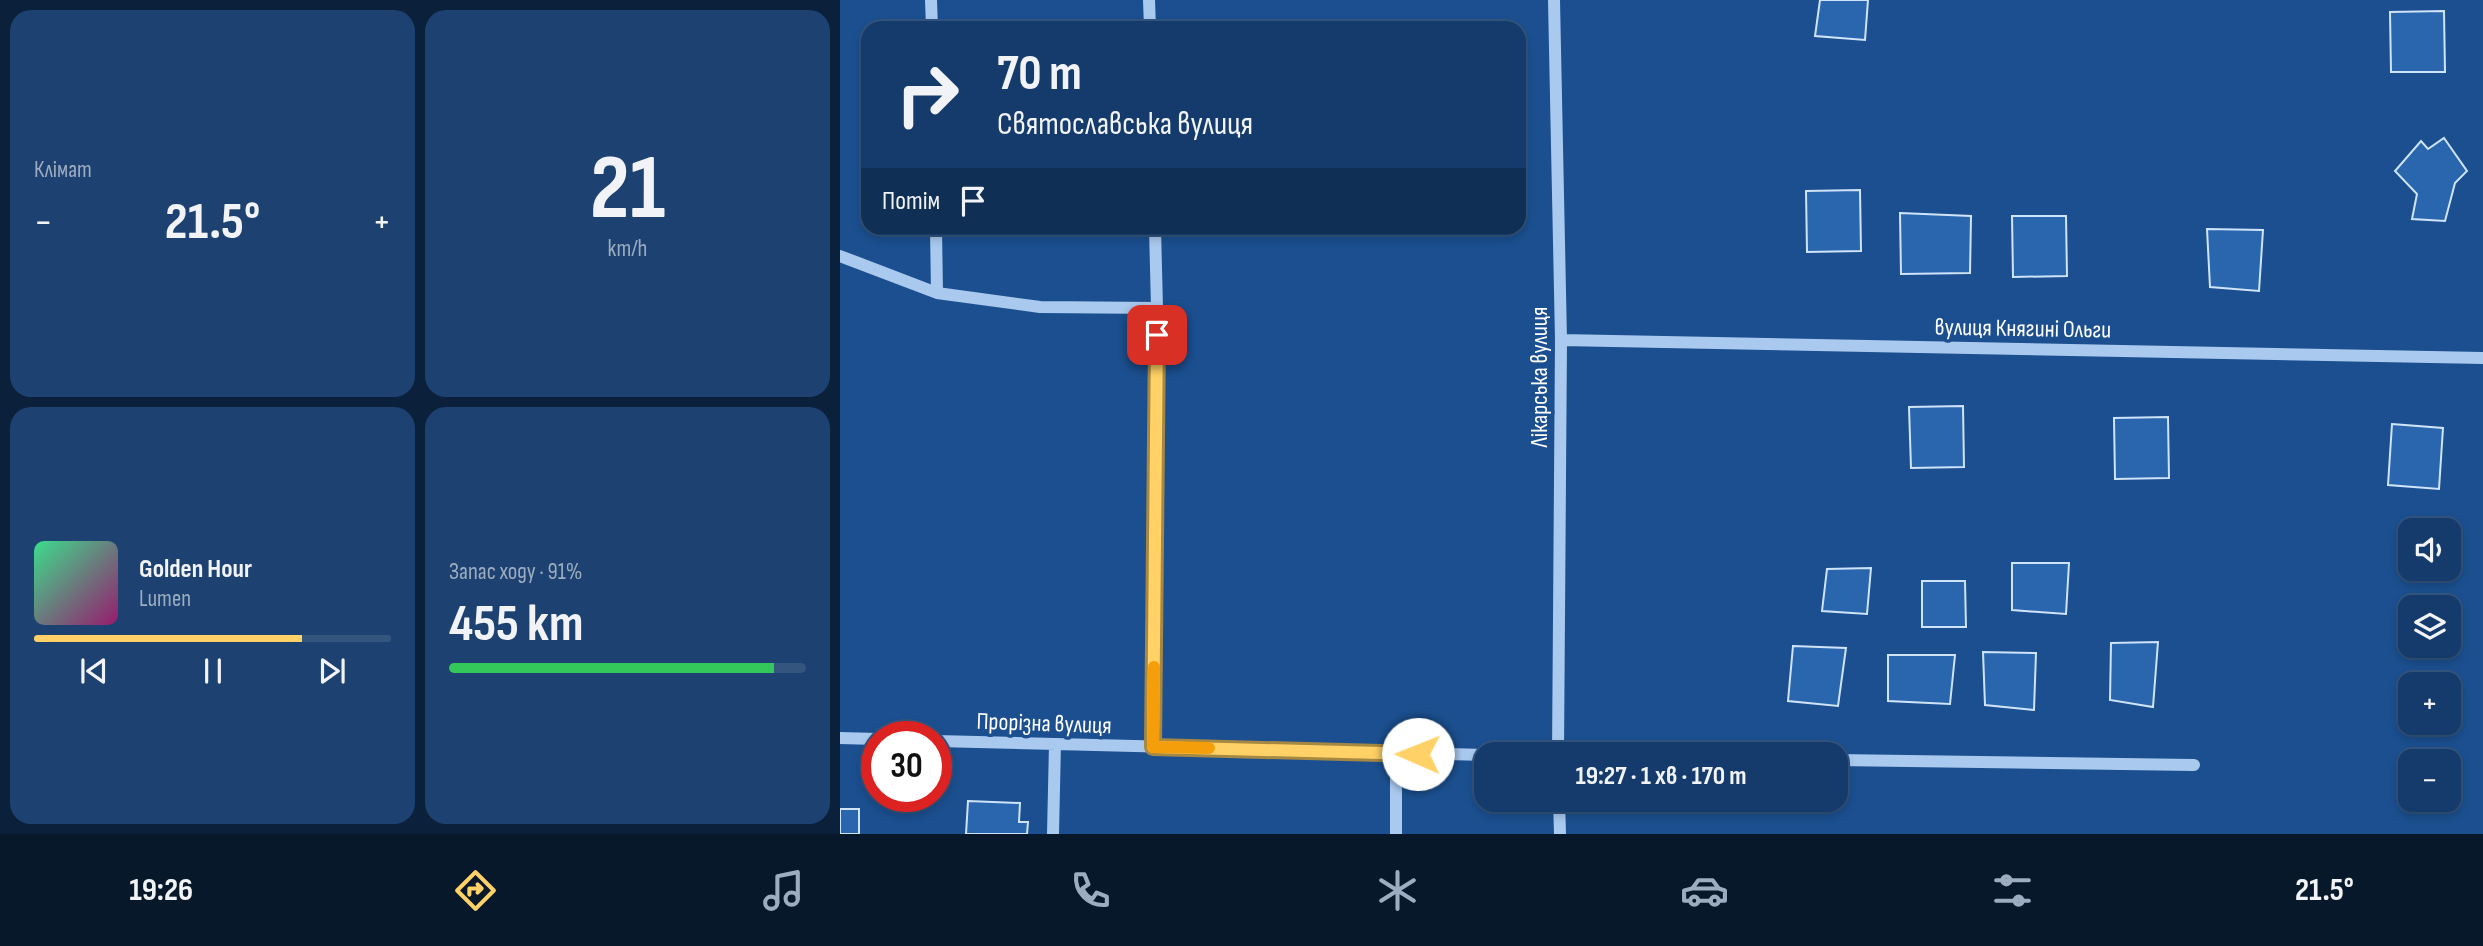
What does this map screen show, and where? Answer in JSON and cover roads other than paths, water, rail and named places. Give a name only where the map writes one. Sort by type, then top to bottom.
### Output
[{"type":"street","points":[[931,0],[932,21]]},
{"type":"street","points":[[1149,0],[1150,21]]},
{"type":"street","name":"Лікарська вулиця","points":[[1554,0],[1562,340],[1558,742]]},
{"type":"street","points":[[936,235],[937,293]]},
{"type":"street","points":[[1153,747],[1157,308],[1155,235]]},
{"type":"street","points":[[840,256],[937,293],[1040,307],[1157,308]]},
{"type":"street","name":"вулиця Княгині Ольги","points":[[1562,340],[2483,358]]},
{"type":"street","points":[[840,738],[861,739]]},
{"type":"street","name":"Прорізна вулиця","points":[[952,741],[1474,755]]},
{"type":"street","points":[[1053,834],[1055,744]]},
{"type":"street","points":[[1396,754],[1396,834]]},
{"type":"street","points":[[1848,760],[2194,765]]},
{"type":"street","points":[[1559,812],[1560,834]]}]
